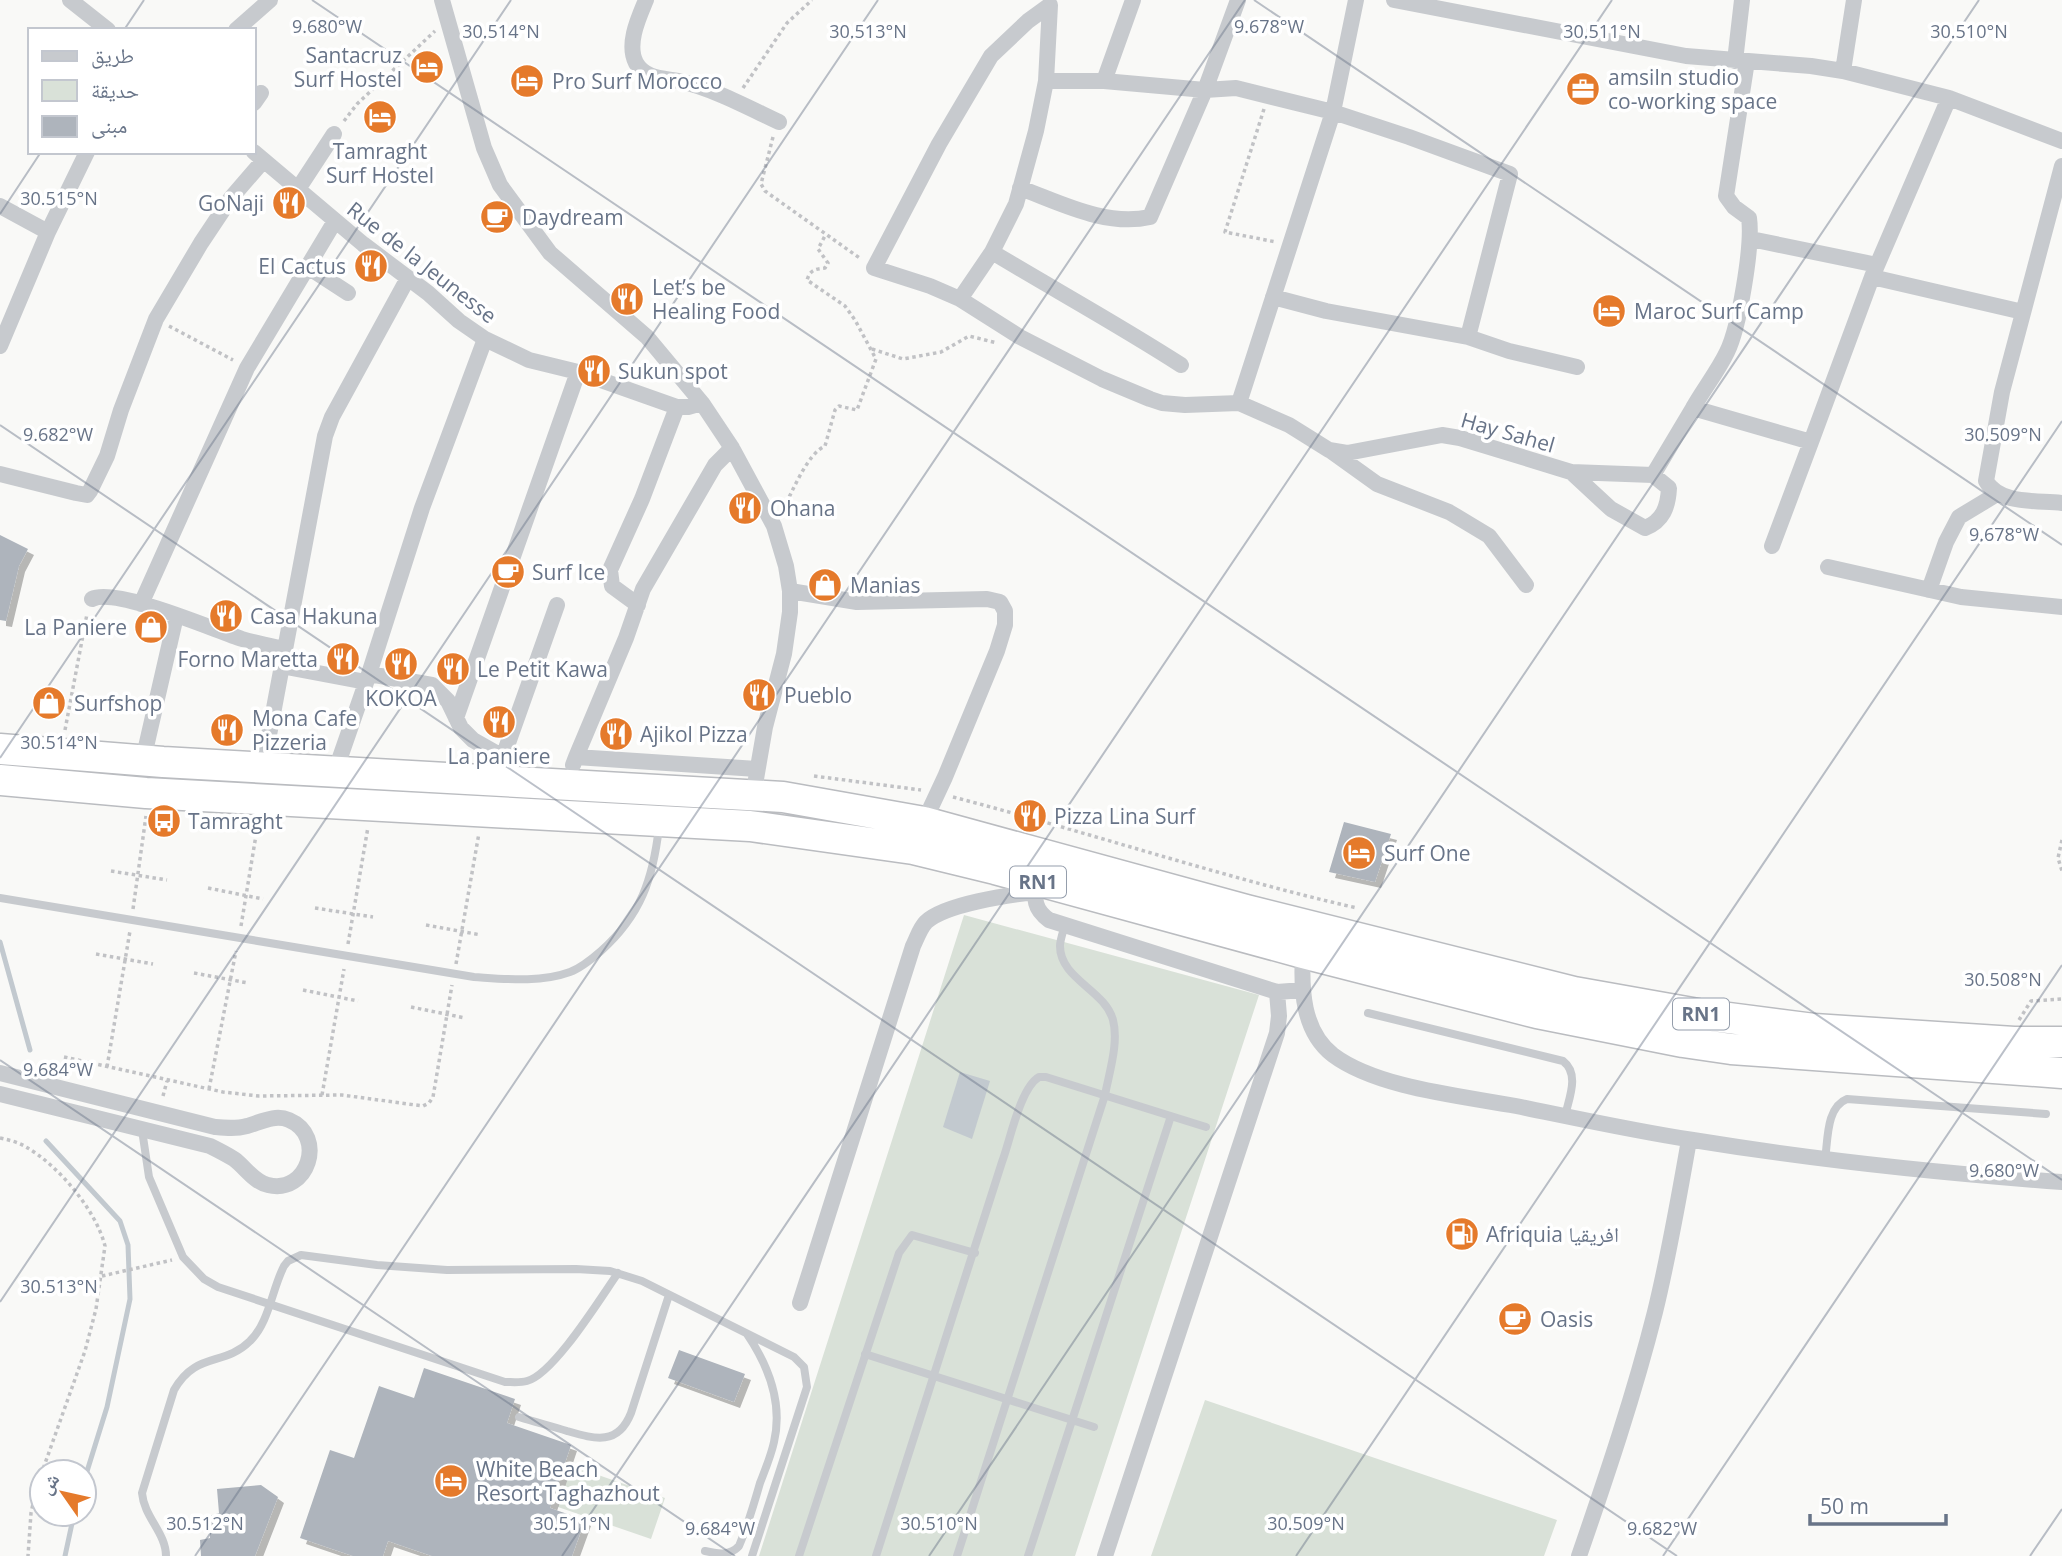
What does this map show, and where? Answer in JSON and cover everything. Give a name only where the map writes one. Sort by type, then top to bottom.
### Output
[{"type":"highway","name":"RN1","points":[[0,749],[335,772],[501,769],[755,782],[783,797],[924,822],[1039,876],[1303,953],[1537,1013],[1731,1049],[2062,1073]]},
{"type":"highway","name":"RN1","points":[[0,780],[146,793],[750,826],[913,849],[1039,876],[1246,910],[1574,992],[1698,1014],[1814,1029],[2014,1042],[2062,1042]]},
{"type":"street","points":[[70,0],[105,28]]},
{"type":"street","points":[[238,28],[270,0]]},
{"type":"street","points":[[442,0],[484,148],[500,185],[550,253],[647,337],[702,403],[732,447],[774,526],[784,556],[790,591],[790,612],[784,654],[755,782],[750,826]]},
{"type":"street","points":[[646,0],[636,24],[633,46],[634,60],[640,68],[650,75],[680,81],[734,101],[779,122]]},
{"type":"street","points":[[1104,81],[1133,0]]},
{"type":"street","points":[[1020,188],[1112,219],[1131,222],[1150,217],[1205,90],[1238,0]]},
{"type":"street","points":[[1239,403],[1333,112],[1356,0]]},
{"type":"street","points":[[1394,0],[1686,56],[1843,71],[1949,98],[2062,141]]},
{"type":"street","points":[[1571,472],[1611,509],[1645,528],[1661,519],[1669,488],[1653,475],[1727,352],[1739,309],[1751,240],[1749,218],[1734,207],[1726,196],[1741,61],[1742,0]]},
{"type":"street","points":[[1843,71],[1854,0]]},
{"type":"street","points":[[960,299],[1006,227],[1020,188],[1046,81],[1053,3]]},
{"type":"street","points":[[1053,3],[1028,21],[992,56],[939,144],[874,268],[960,299],[1020,337],[1102,379],[1162,403],[1239,403],[1289,425],[1377,484],[1449,512],[1489,536],[1526,585]]},
{"type":"street","points":[[1046,81],[1104,81],[1205,90],[1236,88],[1333,112],[1510,174],[1468,337]]},
{"type":"street","points":[[1772,546],[1875,271],[1949,98]]},
{"type":"street","points":[[298,189],[334,134]]},
{"type":"street","points":[[0,346],[48,232],[86,154]]},
{"type":"street","points":[[0,474],[87,495],[107,456],[121,410],[156,319],[201,243],[258,156]]},
{"type":"street","name":"Rue de la Jeunesse","points":[[258,156],[459,321],[485,339],[529,360],[578,372],[677,407],[702,403]]},
{"type":"street","points":[[2062,166],[2002,392],[1986,481],[1997,494],[2015,499],[2062,503]]},
{"type":"street","points":[[0,206],[48,232]]},
{"type":"street","points":[[141,604],[247,368],[335,221]]},
{"type":"street","points":[[1751,240],[2023,312]]},
{"type":"street","points":[[992,252],[1089,311],[1127,330],[1181,365]]},
{"type":"street","points":[[307,267],[348,293]]},
{"type":"street","points":[[263,768],[325,436],[332,417],[408,278]]},
{"type":"street","points":[[1273,297],[1326,311],[1468,337],[1509,351],[1577,367]]},
{"type":"street","points":[[335,772],[422,508],[485,339]]},
{"type":"street","points":[[456,718],[578,372]]},
{"type":"street","points":[[638,604],[612,586],[610,570],[642,499],[677,407]]},
{"type":"street","points":[[1693,408],[1811,442]]},
{"type":"street","name":"Hay Sahel","points":[[1329,450],[1356,453],[1388,444],[1442,435],[1571,472],[1653,475]]},
{"type":"street","points":[[572,771],[643,589],[715,464],[732,447]]},
{"type":"street","points":[[1929,590],[1946,541],[1959,517],[1997,494]]},
{"type":"street","points":[[1828,567],[1961,597],[2062,607]]},
{"type":"street","points":[[790,591],[858,602],[986,599],[1000,602],[1005,611],[1005,625],[998,651],[924,822]]},
{"type":"street","points":[[92,599],[103,597],[141,604],[239,638],[284,649]]},
{"type":"street","points":[[281,666],[432,685],[443,694],[461,728],[501,769],[557,605]]},
{"type":"street","points":[[143,760],[176,616]]},
{"type":"street","points":[[1039,876],[1036,908],[1049,920],[1277,992],[1303,990]]},
{"type":"street","points":[[800,1303],[913,946],[923,924],[945,910],[1011,895],[1039,876]]},
{"type":"street","points":[[1303,953],[1303,990],[1306,1010],[1315,1034],[1332,1054],[1353,1067],[1405,1085],[1689,1140],[1825,1160],[2062,1182]]},
{"type":"street","points":[[1105,1556],[1277,1033],[1277,992]]},
{"type":"street","points":[[0,1073],[215,1127],[237,1128],[273,1118],[288,1119],[300,1127],[308,1139],[311,1154],[307,1169],[296,1181],[281,1186],[266,1185],[210,1146],[0,1094]]},
{"type":"street","points":[[1579,1556],[1632,1396],[1655,1311],[1689,1140]]},
{"type":"lane","points":[[0,898],[454,974],[523,980],[552,977],[572,972],[617,937],[645,892],[655,863],[660,821]]},
{"type":"lane","points":[[957,1556],[1105,1096],[1115,1040],[1114,1021],[1108,1008],[1098,995],[1069,969],[1060,947],[1065,925]]},
{"type":"lane","points":[[1368,1013],[1563,1061],[1569,1065],[1573,1078],[1565,1116]]},
{"type":"lane","points":[[876,1556],[1019,1110],[1030,1084],[1040,1077],[1046,1077],[1206,1127]]},
{"type":"lane","points":[[1825,1160],[1832,1113],[1840,1101],[1847,1099],[2046,1114]]},
{"type":"lane","points":[[1028,1556],[1171,1116]]},
{"type":"lane","points":[[142,1129],[149,1177],[183,1257],[204,1279],[218,1287],[505,1382],[528,1381],[544,1371],[563,1350],[618,1273]]},
{"type":"lane","points":[[799,1556],[899,1252],[912,1235],[975,1253]]},
{"type":"lane","points":[[166,1556],[166,1546],[144,1506],[142,1493],[174,1391],[180,1380],[196,1365],[234,1352],[249,1342],[260,1328],[284,1266],[301,1255],[377,1265],[447,1270],[584,1269],[618,1273],[642,1281],[794,1357],[803,1367],[807,1387],[752,1556]]},
{"type":"lane","points":[[519,1418],[592,1438],[602,1438],[621,1430],[631,1413],[669,1294]]},
{"type":"lane","points":[[705,1551],[725,1555],[739,1546],[775,1441],[775,1395],[769,1373],[746,1333]]},
{"type":"lane","points":[[865,1354],[935,1374],[1094,1427]]},
{"type":"path","points":[[734,101],[788,23],[812,0]]},
{"type":"path","points":[[334,134],[357,104],[447,20]]},
{"type":"path","points":[[1268,96],[1225,232],[1289,244]]},
{"type":"path","points":[[779,122],[769,147],[761,184],[765,191],[874,268]]},
{"type":"path","points":[[774,526],[811,458],[825,446],[835,410],[839,406],[857,411],[876,359],[845,306],[807,280],[809,274],[825,268],[828,263],[818,249],[826,234]]},
{"type":"path","points":[[156,319],[247,368]]},
{"type":"path","points":[[870,348],[903,359],[941,352],[969,336],[1000,344],[1020,337]]},
{"type":"path","points":[[63,754],[75,666],[92,599]]},
{"type":"path","points":[[814,776],[938,793],[1049,822],[1289,892],[1357,908]]},
{"type":"path","points":[[64,1057],[223,1092],[259,1096],[342,1095],[423,1106],[433,1097],[483,811]]},
{"type":"path","points":[[2062,839],[2058,858],[2062,871]]},
{"type":"path","points":[[111,871],[167,880]]},
{"type":"path","points":[[208,888],[263,899]]},
{"type":"path","points":[[315,908],[373,917]]},
{"type":"path","points":[[426,925],[481,934]]},
{"type":"path","points":[[96,954],[153,964]]},
{"type":"path","points":[[194,973],[248,982]]},
{"type":"path","points":[[303,990],[358,1001]]},
{"type":"path","points":[[2014,1042],[2017,1023],[2031,1001],[2062,999]]},
{"type":"path","points":[[411,1007],[465,1018]]},
{"type":"path","points":[[0,1138],[19,1143],[31,1150],[81,1198],[103,1237],[105,1256],[85,1351],[37,1486],[28,1556]]},
{"type":"path","points":[[102,1276],[183,1257]]},
{"type":"green space","points":[[964,915],[1259,995],[1075,1556],[759,1556]]},
{"type":"green space","points":[[1205,1400],[1557,1520],[1544,1556],[1151,1556]]},
{"type":"green space","points":[[572,1466],[665,1498],[651,1539],[558,1507]]},
{"type":"shaded area","points":[[960,1072],[990,1081],[972,1139],[943,1127]]},
{"type":"building","points":[[0,535],[28,549],[19,566],[6,621],[0,620]]},
{"type":"building","name":"Surf One","points":[[1344,822],[1391,834],[1375,882],[1329,872]]},
{"type":"building","points":[[679,1350],[745,1374],[734,1402],[668,1378]]},
{"type":"building","points":[[424,1368],[515,1399],[507,1423],[571,1445],[550,1508],[585,1520],[572,1556],[432,1556],[388,1541],[383,1556],[353,1556],[300,1538],[330,1450],[354,1458],[379,1386],[414,1398]]},
{"type":"building","points":[[261,1485],[278,1497],[255,1556],[201,1556],[200,1540],[210,1538],[209,1516],[219,1513],[217,1489]]},
{"type":"waterway","points":[[0,942],[30,1050]]},
{"type":"waterway","points":[[46,1141],[120,1221],[128,1245],[130,1299],[107,1407],[91,1458]]},
{"type":"waterway","points":[[65,1556],[71,1528]]},
{"type":"place","name":"Santacruz Surf Hostel","points":[[427,67]]},
{"type":"place","name":"Pro Surf Morocco","points":[[527,81]]},
{"type":"place","name":"amsiln studio co-working space","points":[[1583,89]]},
{"type":"place","name":"Tamraght Surf Hostel","points":[[380,117]]},
{"type":"place","name":"GoNaji","points":[[289,203]]},
{"type":"place","name":"Daydream","points":[[497,217]]},
{"type":"place","name":"El Cactus","points":[[371,266]]},
{"type":"place","name":"Let’s be Healing Food","points":[[627,299]]},
{"type":"place","name":"Maroc Surf Camp","points":[[1609,311]]},
{"type":"place","name":"Sukun spot","points":[[594,371]]},
{"type":"place","name":"Ohana","points":[[745,508]]},
{"type":"place","name":"Surf Ice","points":[[508,572]]},
{"type":"place","name":"Manias","points":[[825,585]]},
{"type":"place","name":"Casa Hakuna","points":[[226,616]]},
{"type":"place","name":"La Paniere","points":[[151,627]]},
{"type":"place","name":"Forno Maretta","points":[[343,659]]},
{"type":"place","name":"KOKOA","points":[[401,664]]},
{"type":"place","name":"Le Petit Kawa","points":[[453,669]]},
{"type":"place","name":"Pueblo","points":[[759,695]]},
{"type":"place","name":"Surfshop","points":[[49,703]]},
{"type":"place","name":"La paniere","points":[[499,722]]},
{"type":"place","name":"Mona Cafe Pizzeria","points":[[227,730]]},
{"type":"place","name":"Ajikol Pizza","points":[[616,734]]},
{"type":"place","name":"Pizza Lina Surf","points":[[1030,816]]},
{"type":"place","name":"Tamraght","points":[[164,821]]},
{"type":"place","name":"Surf One","points":[[1359,853]]},
{"type":"place","name":"Afriquia افريقيا","points":[[1462,1234]]},
{"type":"place","name":"Oasis","points":[[1515,1319]]},
{"type":"place","name":"White Beach Resort Taghazhout","points":[[451,1481]]}]
